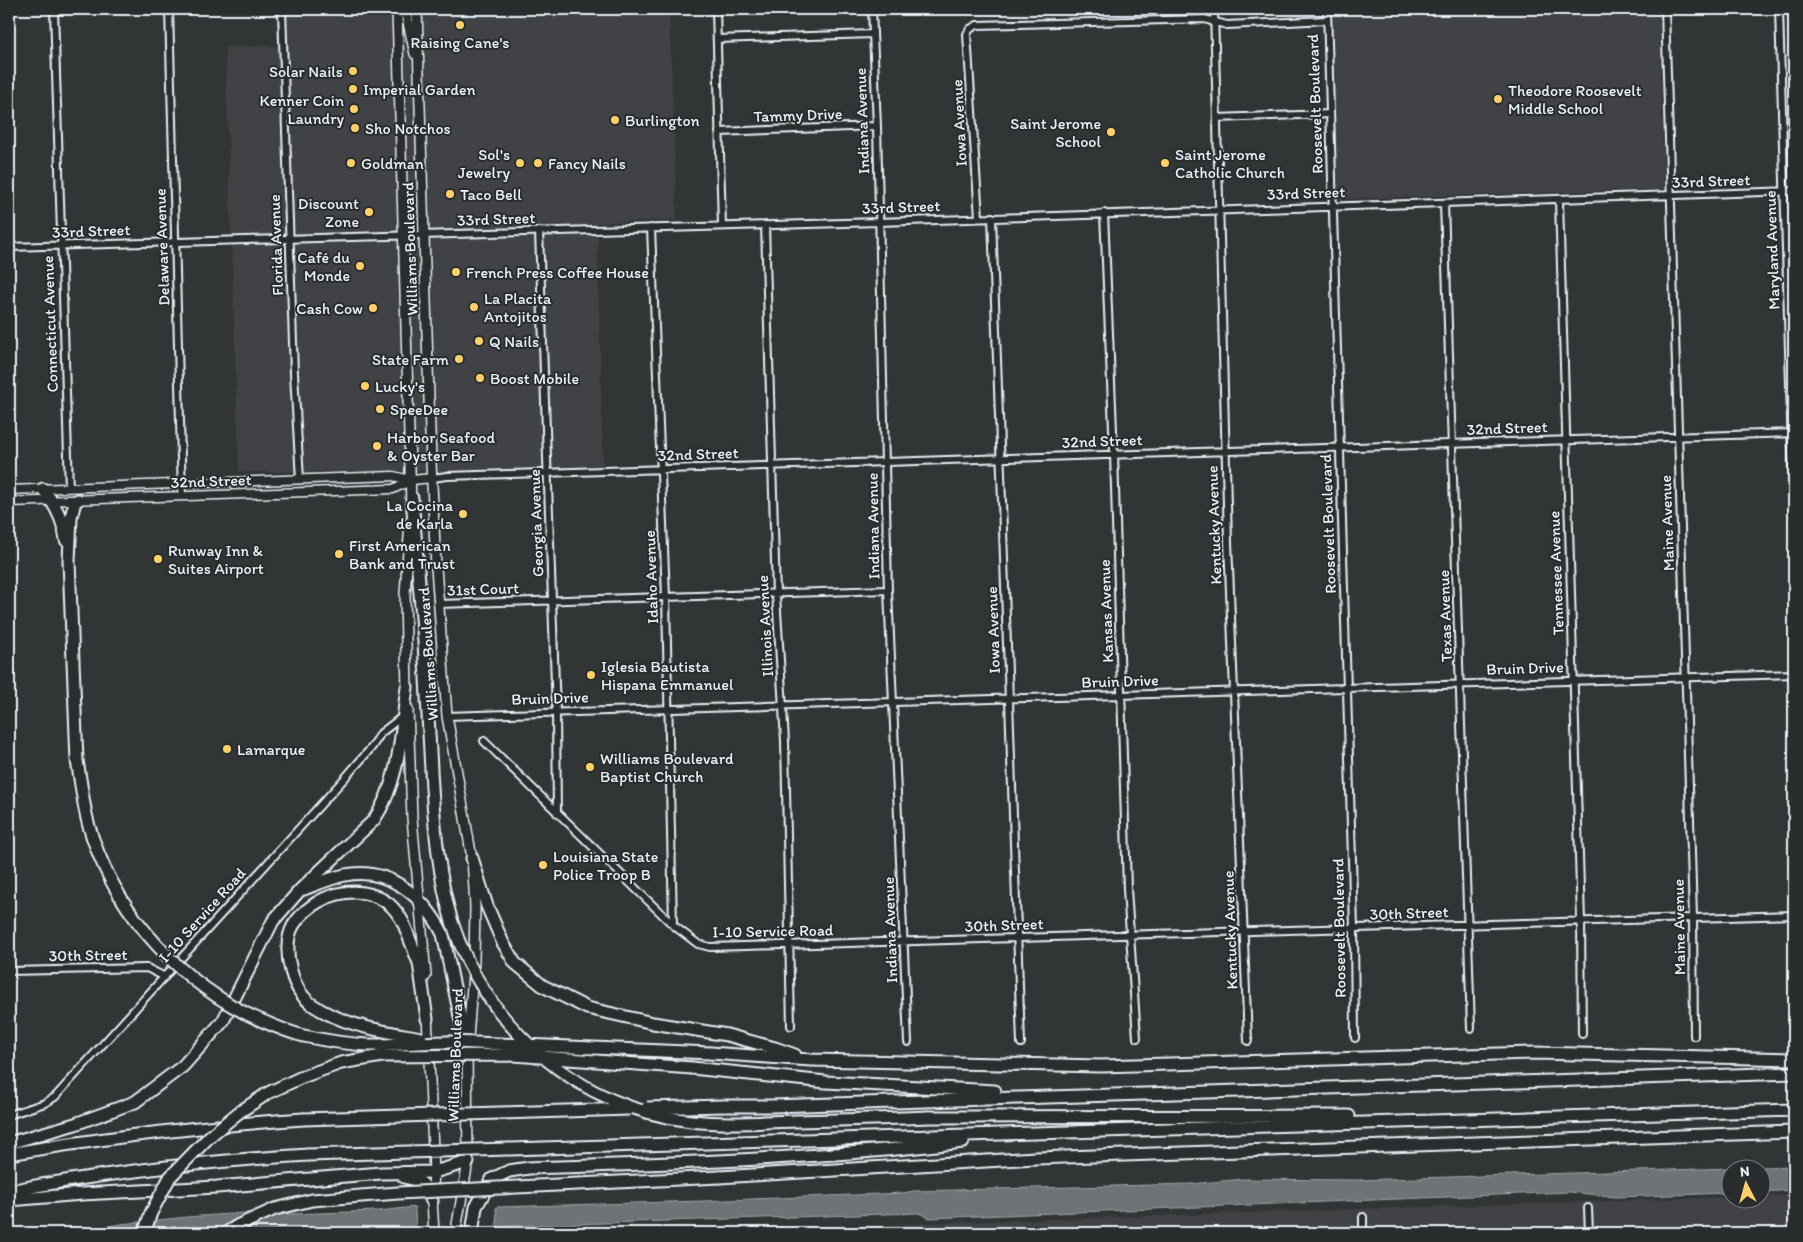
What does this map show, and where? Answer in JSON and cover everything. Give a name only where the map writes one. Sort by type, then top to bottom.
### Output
[{"type":"highway","points":[[43,489],[52,501],[65,532],[69,561]]},
{"type":"highway","points":[[412,498],[424,642],[437,846],[445,895],[462,950],[482,988],[502,1017],[528,1045],[557,1070],[596,1093],[624,1105],[653,1114],[690,1121],[729,1124],[928,1117],[1573,1116]]},
{"type":"highway","points":[[78,500],[75,502],[71,517],[69,561],[77,761],[88,823],[101,858],[120,897],[155,944],[192,979],[227,1003],[260,1020],[303,1036],[366,1045],[440,1042],[710,1053],[811,1060],[1101,1066],[1534,1053],[1794,1058]]},
{"type":"highway","points":[[9,1143],[75,1124],[135,1102],[183,1066],[223,1021],[273,921],[300,890],[374,820],[382,808],[394,776],[407,687]]},
{"type":"highway","points":[[472,858],[487,906],[503,943],[515,963],[543,986],[587,1008],[652,1023],[727,1035],[811,1060]]},
{"type":"highway","points":[[300,890],[346,875],[364,874],[392,879],[419,899],[436,919],[443,934],[467,1050]]},
{"type":"highway","points":[[428,1019],[420,963],[403,922],[388,904],[377,897],[348,892],[328,896],[316,902],[302,915],[293,927],[288,947],[289,963],[300,991],[309,1002],[326,1013],[348,1022],[440,1042]]},
{"type":"highway","points":[[144,1233],[151,1214],[170,1177],[210,1136],[238,1113],[268,1092],[302,1077],[341,1063],[382,1056],[513,1055],[692,1068],[826,1082],[1074,1095]]},
{"type":"highway","points":[[9,1154],[100,1139],[165,1131],[303,1119],[1794,1073]]},
{"type":"highway","points":[[9,1191],[49,1183],[145,1170],[240,1159],[308,1155],[1794,1110]]},
{"type":"highway","points":[[226,1233],[239,1225],[275,1210],[312,1200],[398,1193],[1036,1158],[1794,1132]]},
{"type":"highway","points":[[472,1233],[476,1207],[492,1179],[509,1170],[746,1161],[920,1147],[1037,1134]]},
{"type":"highway","points":[[9,1200],[217,1187],[381,1173],[434,1172],[468,1162]]},
{"type":"highway","points":[[381,1173],[417,1180],[426,1186],[432,1201]]},
{"type":"main road","name":"Williams Boulevard","points":[[397,9],[412,480],[405,594],[407,687],[412,818],[424,948],[428,1019],[434,1172],[432,1201],[434,1233]]},
{"type":"main road","points":[[405,9],[419,72]]},
{"type":"main road","name":"Williams Boulevard","points":[[417,9],[432,478],[439,604],[447,716],[472,858],[475,906],[474,952],[467,1050],[468,1162],[457,1233]]},
{"type":"street","name":"Connecticut Avenue","points":[[54,9],[70,488]]},
{"type":"street","name":"Delaware Avenue","points":[[169,9],[182,496]]},
{"type":"street","name":"Florida Avenue","points":[[282,9],[294,373],[300,480]]},
{"type":"street","points":[[716,9],[722,226]]},
{"type":"street","name":"Indiana Avenue","points":[[872,9],[877,126],[888,590],[908,1042]]},
{"type":"street","name":"Kentucky Avenue","points":[[1214,9],[1225,451],[1248,1041]]},
{"type":"street","name":"Roosevelt Boulevard","points":[[1326,9],[1354,928],[1355,1038]]},
{"type":"street","name":"Maine Avenue","points":[[1665,9],[1693,918],[1694,1036]]},
{"type":"street","name":"Maryland Avenue","points":[[1779,9],[1793,433],[1794,521]]},
{"type":"street","name":"Iowa Avenue","points":[[979,218],[967,34],[970,28],[977,25],[1204,19],[1214,21]]},
{"type":"street","points":[[1214,21],[1228,25],[1327,20]]},
{"type":"street","points":[[717,39],[873,34]]},
{"type":"street","points":[[1217,118],[1330,114]]},
{"type":"street","name":"Tammy Drive","points":[[719,132],[877,126]]},
{"type":"street","name":"33rd Street","points":[[9,247],[879,222],[1794,191]]},
{"type":"street","name":"Tennessee Avenue","points":[[1559,200],[1581,921],[1582,1034]]},
{"type":"street","name":"Texas Avenue","points":[[1444,203],[1471,1029]]},
{"type":"street","name":"Kansas Avenue","points":[[1104,213],[1114,454],[1127,888],[1137,1038]]},
{"type":"street","name":"Iowa Avenue","points":[[992,217],[1021,1043]]},
{"type":"street","name":"Illinois Avenue","points":[[765,224],[776,595],[783,705],[791,1026]]},
{"type":"street","name":"Idaho Avenue","points":[[651,228],[666,597],[673,925]]},
{"type":"street","name":"Georgia Avenue","points":[[539,231],[556,712],[557,814]]},
{"type":"street","name":"32nd Street","points":[[9,490],[393,476],[412,480],[447,476],[661,468],[1793,433]]},
{"type":"street","name":"32nd Street","points":[[9,502],[393,489],[412,480]]},
{"type":"street","points":[[276,481],[276,493]]},
{"type":"street","name":"31st Court","points":[[439,604],[776,595],[888,590]]},
{"type":"street","name":"Bruin Drive","points":[[447,716],[1794,674]]},
{"type":"street","name":"I-10 Service Road","points":[[9,1115],[45,1103],[54,1097],[344,779],[372,747],[381,733],[404,715]]},
{"type":"street","name":"I-10 Service Road","points":[[484,741],[673,925],[698,944],[710,947],[904,942]]},
{"type":"street","name":"30th Street","points":[[904,942],[1794,916]]},
{"type":"street","name":"30th Street","points":[[9,971],[148,968],[165,977]]},
{"type":"street","points":[[1588,1208],[1589,1233]]},
{"type":"street","points":[[1363,1217],[1363,1233]]},
{"type":"shaded area","points":[[276,9],[669,9],[677,220],[597,223],[603,467],[439,471],[239,472],[225,47],[277,46]]},
{"type":"shaded area","name":"Theodore Roosevelt Middle School","points":[[1331,9],[1659,9],[1664,189],[1337,199]]},
{"type":"shaded area","points":[[1794,1166],[1794,1190],[1770,1191],[1770,1167]]},
{"type":"shaded area","points":[[1720,1168],[1720,1193],[1615,1197],[1570,1192],[930,1218],[918,1213],[511,1226],[497,1228],[496,1207],[703,1201],[914,1191],[1191,1184],[1243,1179],[1356,1180]]},
{"type":"shaded area","points":[[1794,1195],[1794,1233],[622,1233],[1720,1197],[1720,1210],[1770,1210],[1770,1196]]},
{"type":"shaded area","points":[[415,1207],[416,1233],[392,1229],[267,1233],[61,1233],[187,1217],[258,1212],[290,1214],[379,1211]]},
{"type":"place","name":"Raising Cane's","points":[[460,25]]},
{"type":"place","name":"Solar Nails","points":[[353,71]]},
{"type":"place","name":"Imperial Garden","points":[[353,89]]},
{"type":"place","name":"Theodore Roosevelt Middle School","points":[[1498,99]]},
{"type":"place","name":"Kenner Coin Laundry","points":[[354,109]]},
{"type":"place","name":"Burlington","points":[[615,120]]},
{"type":"place","name":"Sho Notchos","points":[[355,128]]},
{"type":"place","name":"Saint Jerome School","points":[[1111,132]]},
{"type":"place","name":"Goldman","points":[[351,163]]},
{"type":"place","name":"Sol's Jewelry","points":[[520,163]]},
{"type":"place","name":"Fancy Nails","points":[[538,163]]},
{"type":"place","name":"Saint Jerome Catholic Church","points":[[1165,163]]},
{"type":"place","name":"Taco Bell","points":[[450,194]]},
{"type":"place","name":"Discount Zone","points":[[369,212]]},
{"type":"place","name":"Café du Monde","points":[[360,266]]},
{"type":"place","name":"French Press Coffee House","points":[[456,272]]},
{"type":"place","name":"La Placita Antojitos","points":[[474,307]]},
{"type":"place","name":"Cash Cow","points":[[373,308]]},
{"type":"place","name":"Q Nails","points":[[479,341]]},
{"type":"place","name":"State Farm","points":[[459,359]]},
{"type":"place","name":"Boost Mobile","points":[[480,378]]},
{"type":"place","name":"Lucky's","points":[[365,386]]},
{"type":"place","name":"SpeeDee","points":[[380,409]]},
{"type":"place","name":"Harbor Seafood & Oyster Bar","points":[[377,446]]},
{"type":"place","name":"La Cocina de Karla","points":[[463,514]]},
{"type":"place","name":"First American Bank and Trust","points":[[339,554]]},
{"type":"place","name":"Runway Inn & Suites Airport","points":[[158,559]]},
{"type":"place","name":"Iglesia Bautista Hispana Emmanuel","points":[[591,675]]},
{"type":"place","name":"Lamarque","points":[[227,749]]},
{"type":"place","name":"Williams Boulevard Baptist Church","points":[[590,767]]},
{"type":"place","name":"Louisiana State Police Troop B","points":[[543,865]]}]
